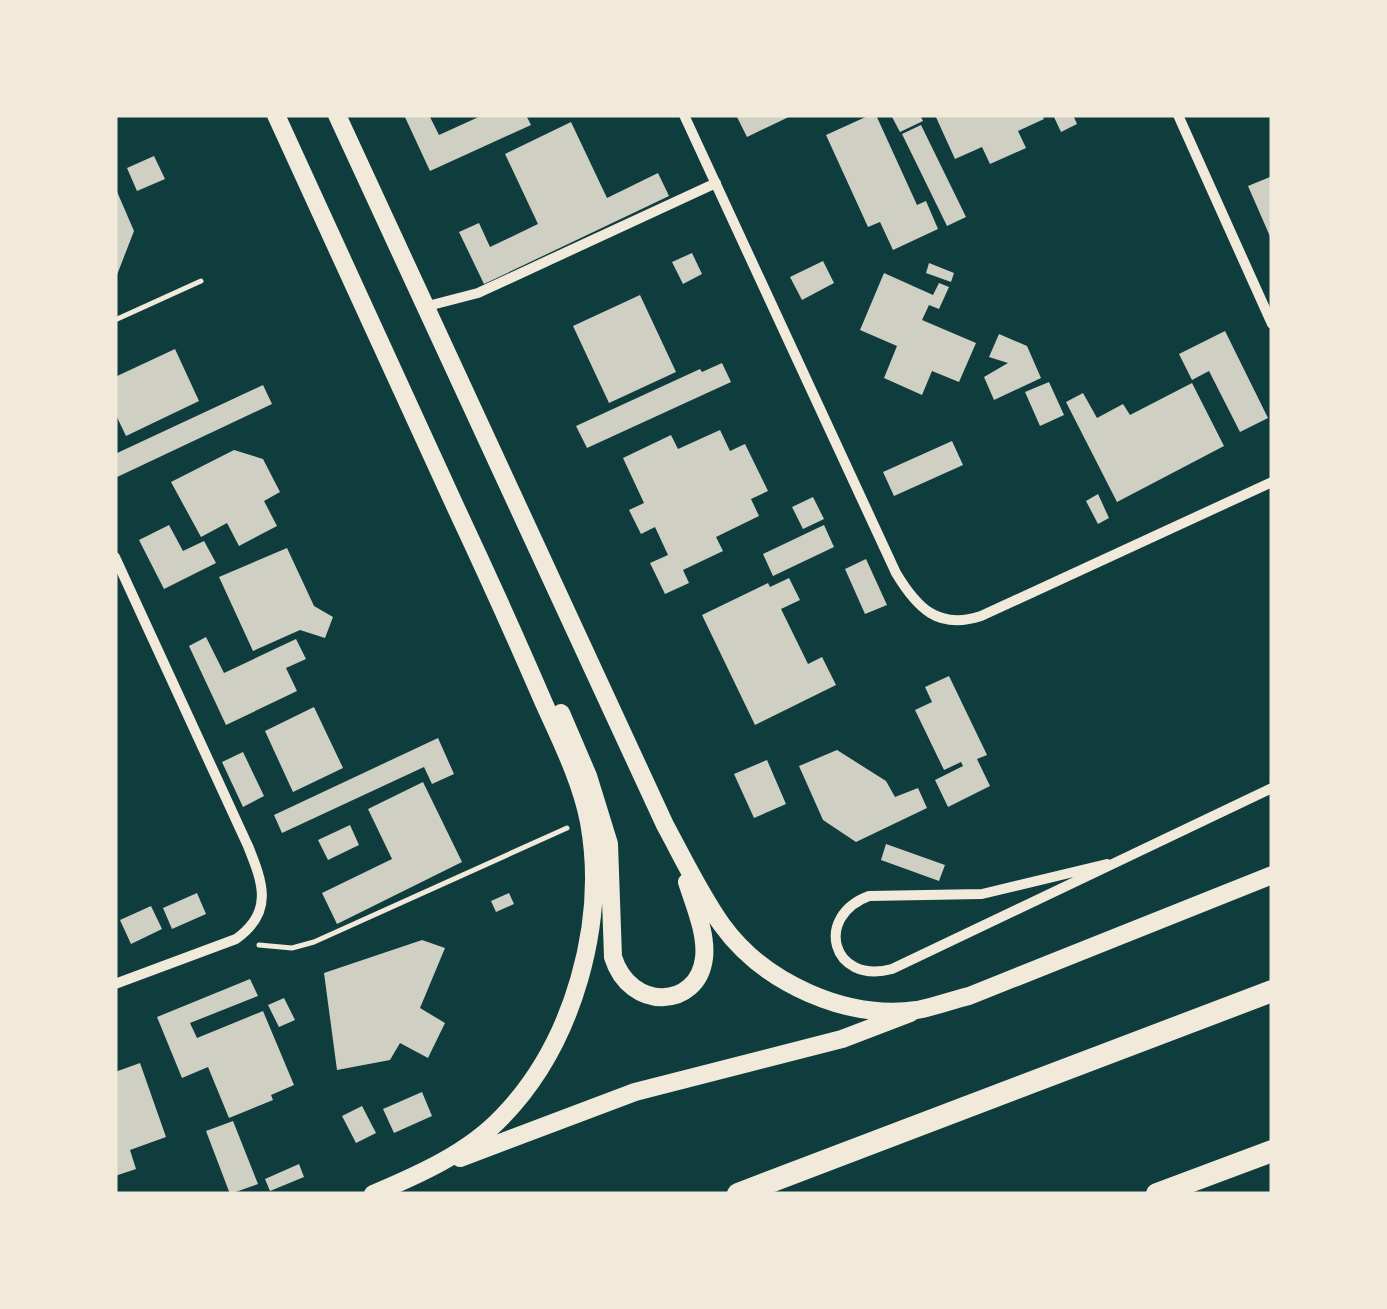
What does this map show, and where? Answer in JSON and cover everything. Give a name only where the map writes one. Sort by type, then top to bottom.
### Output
[{"type":"highway","points":[[738,1194],[1272,991]]},
{"type":"highway","points":[[1157,1194],[1272,1150]]},
{"type":"main road","points":[[276,115],[524,656],[570,763],[588,819],[594,890],[590,933],[580,975],[553,1044],[529,1084],[500,1120],[418,1175]]},
{"type":"main road","points":[[337,115],[665,826],[694,902],[704,957],[700,973],[690,986],[675,995],[642,995],[628,987],[618,974],[613,957],[609,844],[600,811],[574,741],[544,684],[524,656]]},
{"type":"main road","points":[[665,826],[723,927],[775,974],[839,1003],[918,1010]]},
{"type":"main road","points":[[373,1194],[635,1092],[842,1039],[918,1010],[969,996],[1272,875]]},
{"type":"street","points":[[684,115],[896,573],[909,595],[938,618],[954,622],[980,616],[1272,482]]},
{"type":"street","points":[[1178,115],[1272,324]]},
{"type":"street","points":[[424,306],[478,293],[716,184]]},
{"type":"street","points":[[115,558],[248,846],[264,895],[260,913],[250,929],[236,940],[115,984]]},
{"type":"street","points":[[1107,864],[982,894],[869,896],[843,913],[836,926],[836,942],[844,960],[856,970],[872,974],[892,969],[1272,788]]},
{"type":"path","points":[[115,320],[200,282]]},
{"type":"path","points":[[236,940],[278,948],[314,942],[588,819]]},
{"type":"building","points":[[404,115],[429,115],[439,135],[483,115],[526,115],[531,125],[430,171]]},
{"type":"building","points":[[736,115],[793,115],[747,137]]},
{"type":"building","points":[[876,115],[917,205],[926,201],[938,229],[893,250],[880,222],[868,227],[826,135]]},
{"type":"building","points":[[891,115],[920,115],[923,121],[900,132]]},
{"type":"building","points":[[935,115],[1042,115],[1044,119],[1018,131],[1026,148],[990,164],[982,147],[955,159]]},
{"type":"building","points":[[1073,115],[1077,124],[1061,132],[1054,117]]},
{"type":"building","points":[[571,122],[607,198],[658,173],[669,196],[484,284],[459,232],[479,223],[490,247],[538,224],[505,154]]},
{"type":"building","points":[[921,125],[966,217],[947,226],[902,134]]},
{"type":"building","points":[[154,156],[165,179],[137,191],[127,168]]},
{"type":"building","points":[[1270,177],[1272,181],[1272,241],[1248,186]]},
{"type":"building","points":[[115,187],[134,231],[115,280]]},
{"type":"building","points":[[692,253],[702,274],[683,284],[672,262]]},
{"type":"building","points":[[823,261],[834,283],[802,300],[790,277]]},
{"type":"building","points":[[929,263],[954,273],[951,282],[926,273]]},
{"type":"building","points":[[884,273],[933,295],[939,283],[949,287],[939,309],[929,305],[922,320],[976,343],[959,382],[932,371],[922,395],[884,378],[897,346],[860,330]]},
{"type":"building","points":[[640,295],[676,372],[609,403],[573,326]]},
{"type":"building","points":[[1225,331],[1268,418],[1240,432],[1209,371],[1192,380],[1179,354]]},
{"type":"building","points":[[999,334],[1027,346],[1041,378],[994,400],[984,377],[1008,363],[989,357]]},
{"type":"building","points":[[175,349],[199,401],[126,436],[115,413],[115,377]]},
{"type":"building","points":[[722,363],[731,382],[587,448],[576,426],[700,369],[702,372]]},
{"type":"building","points":[[1049,382],[1064,415],[1040,426],[1025,392]]},
{"type":"building","points":[[1192,383],[1224,446],[1117,502],[1066,402],[1083,393],[1097,418],[1123,404],[1130,415]]},
{"type":"building","points":[[263,385],[272,404],[115,478],[115,454]]},
{"type":"building","points":[[720,430],[730,451],[745,444],[768,491],[751,499],[759,516],[716,537],[723,551],[683,570],[689,583],[665,594],[650,563],[668,555],[655,527],[641,534],[629,510],[644,503],[623,458],[671,435],[678,449]]},
{"type":"building","points":[[952,441],[963,465],[894,496],[883,472]]},
{"type":"building","points":[[234,450],[263,459],[280,492],[264,501],[277,526],[239,546],[227,523],[201,537],[171,482]]},
{"type":"building","points":[[1098,494],[1109,518],[1098,524],[1086,501]]},
{"type":"building","points":[[813,497],[824,519],[803,529],[792,507]]},
{"type":"building","points":[[169,525],[183,551],[204,541],[216,563],[164,589],[139,540]]},
{"type":"building","points":[[824,525],[834,547],[773,576],[763,554]]},
{"type":"building","points":[[287,548],[314,606],[333,617],[325,638],[300,630],[253,651],[219,577]]},
{"type":"building","points":[[866,559],[887,605],[865,614],[845,569]]},
{"type":"building","points":[[789,578],[800,600],[781,609],[808,664],[822,657],[836,685],[755,725],[702,615],[768,583],[770,587]]},
{"type":"building","points":[[206,637],[224,673],[296,639],[306,659],[286,668],[297,691],[226,725],[189,646]]},
{"type":"building","points":[[949,676],[987,755],[977,759],[990,786],[948,807],[935,780],[963,766],[961,762],[944,770],[915,710],[932,702],[925,687]]},
{"type":"building","points":[[314,707],[343,768],[293,792],[265,731]]},
{"type":"building","points":[[438,738],[454,774],[432,784],[424,767],[282,833],[274,815]]},
{"type":"building","points":[[837,750],[886,781],[895,797],[918,788],[927,808],[856,842],[823,820],[799,766]]},
{"type":"building","points":[[243,752],[264,796],[243,807],[222,762]]},
{"type":"building","points":[[767,760],[786,804],[754,818],[734,774]]},
{"type":"building","points":[[423,782],[462,862],[337,924],[322,893],[392,859],[368,809]]},
{"type":"building","points":[[350,825],[359,845],[328,860],[318,840]]},
{"type":"building","points":[[886,844],[945,865],[939,881],[881,860]]},
{"type":"building","points":[[197,893],[206,914],[172,929],[163,908]]},
{"type":"building","points":[[509,893],[514,904],[496,912],[491,901]]},
{"type":"building","points":[[151,906],[162,929],[131,944],[120,920]]},
{"type":"building","points":[[422,940],[445,948],[420,1008],[445,1023],[428,1058],[400,1043],[390,1060],[337,1070],[324,973]]},
{"type":"building","points":[[250,979],[258,996],[190,1023],[197,1038],[263,1011],[294,1085],[271,1095],[273,1100],[229,1118],[208,1067],[182,1078],[157,1017]]},
{"type":"building","points":[[284,998],[295,1020],[279,1027],[268,1005]]},
{"type":"building","points":[[140,1063],[166,1137],[130,1150],[136,1169],[115,1176],[115,1072]]},
{"type":"building","points":[[422,1092],[432,1116],[394,1133],[383,1109]]},
{"type":"building","points":[[362,1106],[376,1133],[356,1143],[342,1116]]},
{"type":"building","points":[[233,1121],[258,1184],[230,1194],[206,1131]]},
{"type":"building","points":[[299,1164],[304,1177],[270,1191],[265,1179]]}]
